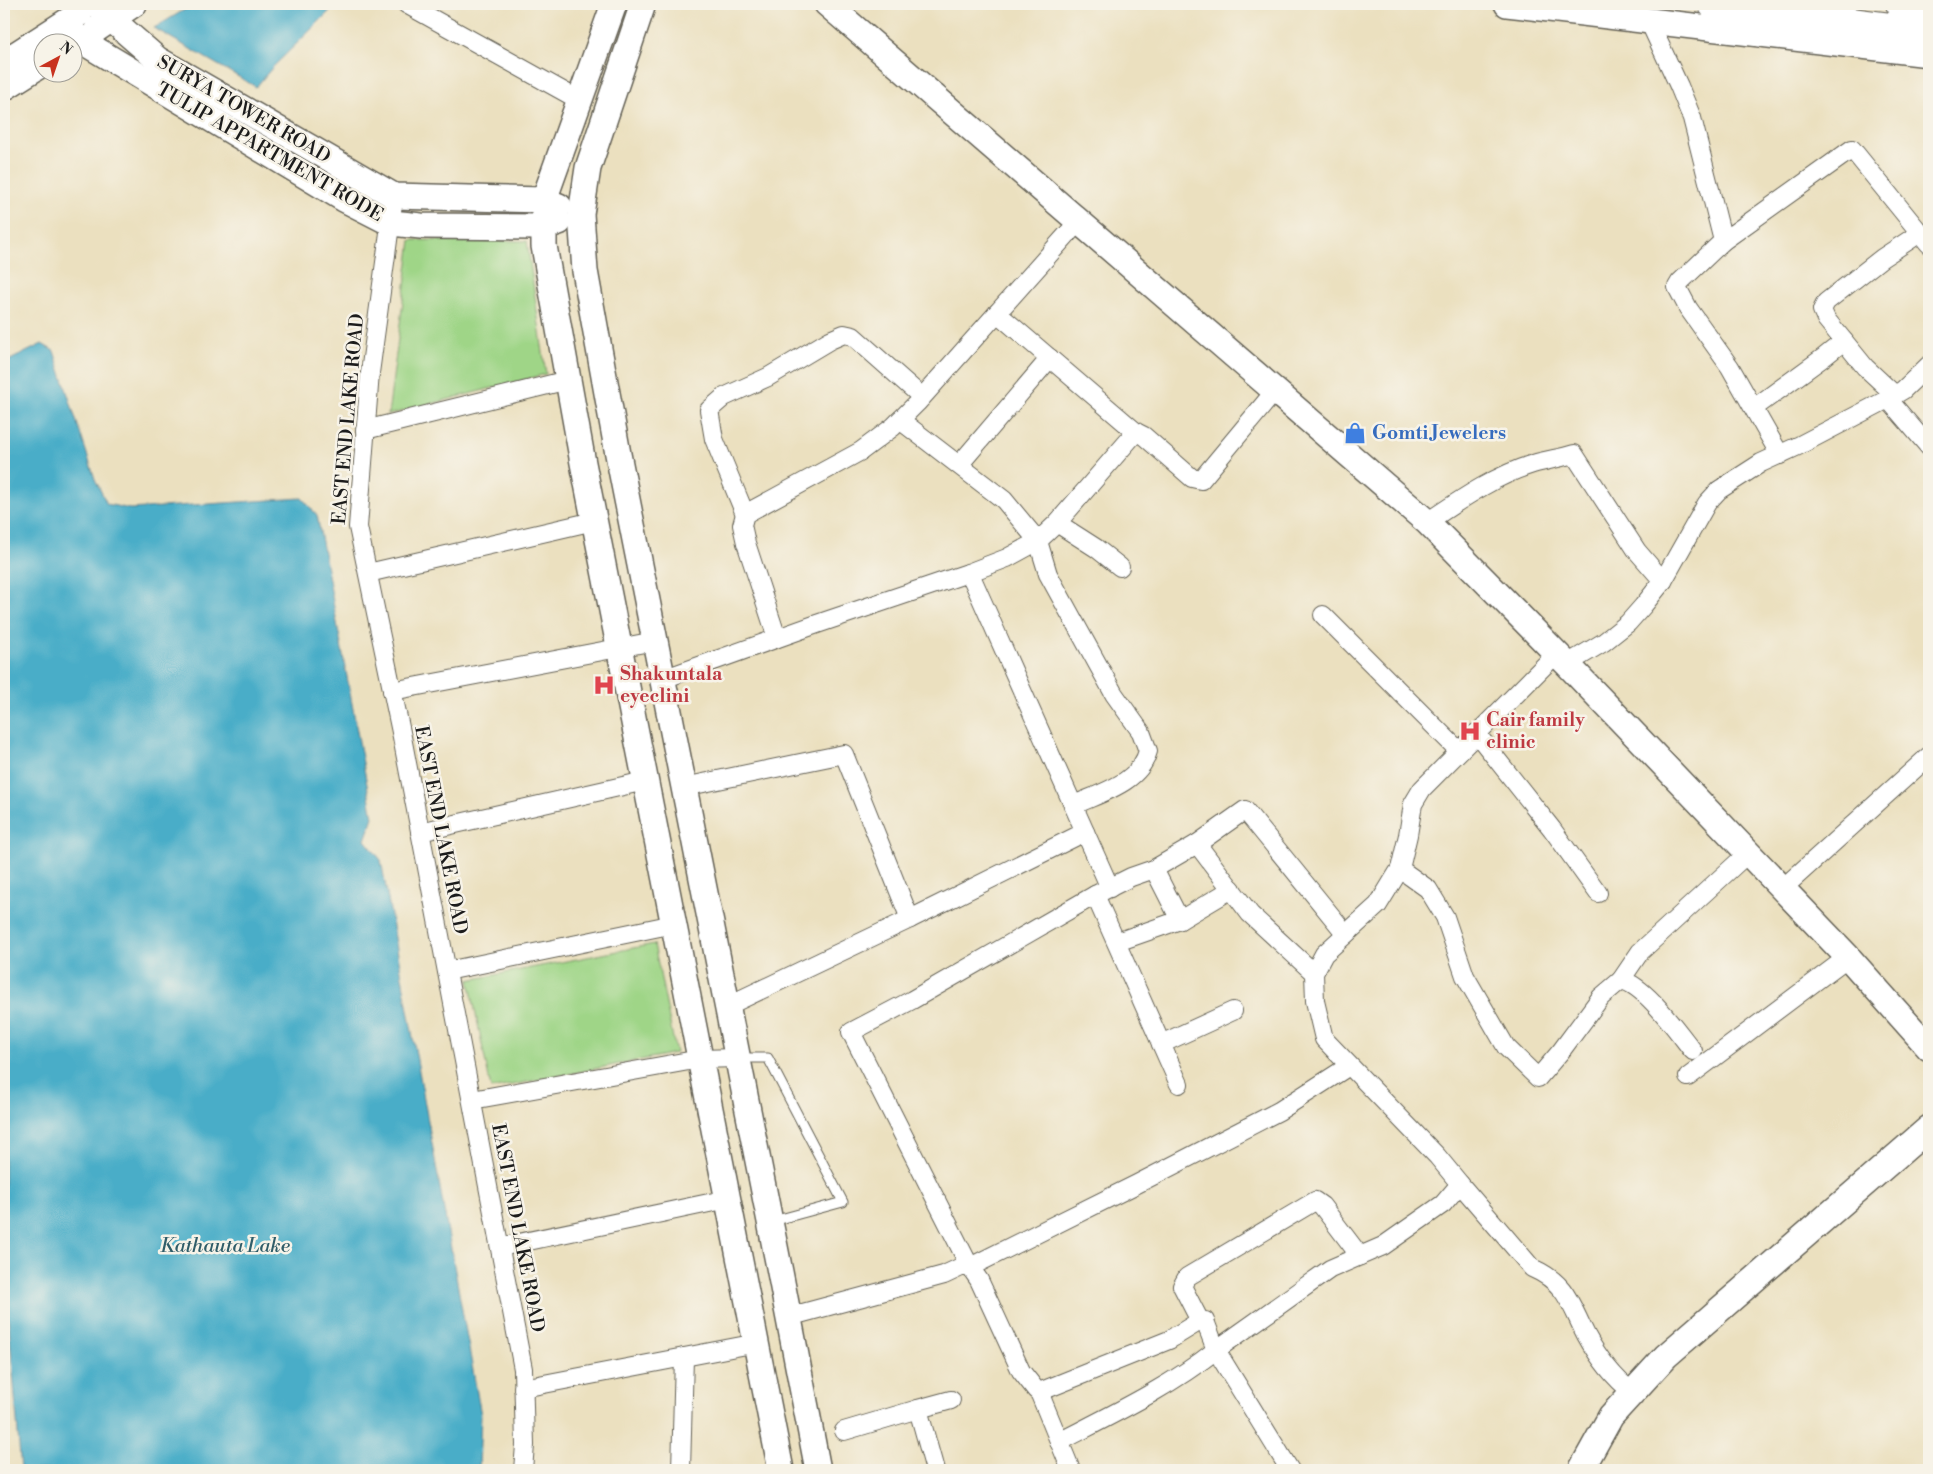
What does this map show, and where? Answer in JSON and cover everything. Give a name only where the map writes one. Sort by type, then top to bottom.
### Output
[{"type":"highway","points":[[1712,4],[1760,10],[1805,20],[1929,32]]},
{"type":"highway","points":[[1900,4],[1929,7]]},
{"type":"street","points":[[77,32],[100,9],[134,4]]},
{"type":"street","points":[[406,4],[579,100]]},
{"type":"street","points":[[614,4],[544,200],[544,246],[594,521],[781,1470]]},
{"type":"street","points":[[643,4],[588,168],[581,214],[587,281],[618,454],[818,1470]]},
{"type":"street","points":[[827,4],[1427,522],[1748,852],[1848,957],[1929,1048]]},
{"type":"street","points":[[1507,4],[1649,21],[1805,20],[1929,54]]},
{"type":"street","name":"SURYA TOWER ROAD","points":[[100,9],[157,60],[394,196],[544,200],[581,214]]},
{"type":"street","points":[[1649,21],[1692,118],[1723,241]]},
{"type":"street","name":"TULIP APPARTMENT RODE","points":[[82,41],[344,199],[391,223],[421,226],[544,227],[581,214]]},
{"type":"street","points":[[4,62],[32,51]]},
{"type":"street","points":[[4,88],[32,70]]},
{"type":"street","points":[[1780,454],[1730,367],[1688,308],[1677,287],[1723,241],[1852,149],[1925,238],[1882,258],[1826,302],[1822,310],[1826,319],[1892,397],[1929,447]]},
{"type":"street","name":"EAST END LAKE ROAD","points":[[394,196],[370,374],[358,527],[420,832],[523,1370],[525,1445],[523,1470]]},
{"type":"street","points":[[745,514],[861,451],[900,420],[1079,221]]},
{"type":"street","points":[[997,313],[1192,478],[1201,480],[1275,391]]},
{"type":"street","points":[[777,638],[746,543],[742,525],[745,514],[714,439],[709,410],[724,397],[768,377],[830,340],[844,334],[853,336],[922,397]]},
{"type":"street","points":[[1754,408],[1824,358],[1844,340]]},
{"type":"street","points":[[959,465],[1050,358]]},
{"type":"street","points":[[1632,1392],[1618,1381],[1596,1352],[1567,1295],[1546,1274],[1532,1268],[1438,1156],[1324,1039],[1315,1002],[1314,973],[1324,954],[1378,905],[1400,869],[1413,804],[1422,789],[1476,733],[1562,659],[1604,642],[1628,622],[1663,581],[1707,503],[1719,490],[1761,463],[1892,397],[1929,365]]},
{"type":"street","points":[[365,430],[568,380]]},
{"type":"street","points":[[900,420],[1004,500],[1038,541],[1048,574],[1114,694],[1141,732],[1148,751],[1139,770],[1122,783],[1074,805]]},
{"type":"street","points":[[663,679],[968,573],[1006,558],[1038,541],[1057,523],[1136,432]]},
{"type":"street","points":[[1427,522],[1466,496],[1506,475],[1533,464],[1574,454],[1637,551],[1663,581]]},
{"type":"street","points":[[368,573],[594,521]]},
{"type":"street","points":[[1057,523],[1096,548],[1120,567]]},
{"type":"street","points":[[968,573],[1074,805],[1085,832],[1117,942],[1179,1084]]},
{"type":"street","points":[[1323,615],[1459,751]]},
{"type":"street","points":[[392,691],[655,641]]},
{"type":"street","points":[[1476,733],[1552,829],[1598,893]]},
{"type":"street","points":[[684,787],[844,754],[910,919]]},
{"type":"street","points":[[1782,888],[1929,756]]},
{"type":"street","points":[[420,832],[645,781]]},
{"type":"street","points":[[1071,1470],[1039,1392],[1021,1371],[978,1280],[851,1032],[912,1000],[1102,891],[1154,869],[1197,844],[1245,810],[1346,934]]},
{"type":"street","points":[[727,1006],[910,919],[1085,832]]},
{"type":"street","points":[[1197,844],[1250,914],[1314,973]]},
{"type":"street","points":[[1400,869],[1428,888],[1445,917],[1465,976],[1506,1047],[1538,1078],[1561,1052],[1601,997],[1621,980],[1640,952],[1748,852]]},
{"type":"street","points":[[1154,869],[1180,920]]},
{"type":"street","points":[[1117,942],[1180,920],[1232,888]]},
{"type":"street","points":[[447,971],[674,924]]},
{"type":"street","points":[[1688,1077],[1848,957]]},
{"type":"street","points":[[1621,980],[1630,982],[1657,1006],[1693,1050]]},
{"type":"street","points":[[1161,1044],[1233,1011]]},
{"type":"street","points":[[472,1100],[700,1059],[737,1058]]},
{"type":"street","points":[[788,1316],[944,1275],[961,1267],[970,1267],[1279,1111],[1349,1066]]},
{"type":"street","points":[[1580,1470],[1611,1416],[1666,1356],[1929,1129]]},
{"type":"street","points":[[1059,1442],[1129,1406],[1193,1369],[1216,1350],[1330,1269],[1383,1246],[1443,1204],[1460,1184]]},
{"type":"street","points":[[500,1247],[728,1199]]},
{"type":"street","points":[[1200,1321],[1182,1286],[1187,1277],[1315,1201],[1322,1206],[1360,1256]]},
{"type":"street","points":[[1039,1392],[1169,1340],[1200,1321],[1205,1321],[1216,1350],[1290,1470]]},
{"type":"street","points":[[524,1388],[756,1343]]},
{"type":"street","points":[[681,1470],[684,1358]]},
{"type":"street","points":[[844,1431],[951,1400]]},
{"type":"street","points":[[918,1409],[935,1470]]},
{"type":"lane","points":[[737,1058],[768,1058],[843,1202],[770,1222]]},
{"type":"green space","points":[[411,240],[527,241],[546,374],[388,415]]},
{"type":"green space","points":[[654,944],[676,1053],[491,1089],[469,980]]},
{"type":"water","points":[[194,4],[337,4],[272,68],[256,87],[154,28]]},
{"type":"water","name":"Kathauta Lake","points":[[42,344],[54,351],[95,479],[107,504],[130,509],[302,498],[317,515],[373,817],[365,840],[381,860],[481,1415],[479,1470],[21,1470],[9,1325],[4,1297],[4,363]]},
{"type":"place","name":"Gomti Jewelers","points":[[1355,433]]},
{"type":"place","name":"Shakuntala eyeclini","points":[[604,685]]},
{"type":"place","name":"Cair family clinic","points":[[1470,731]]}]
